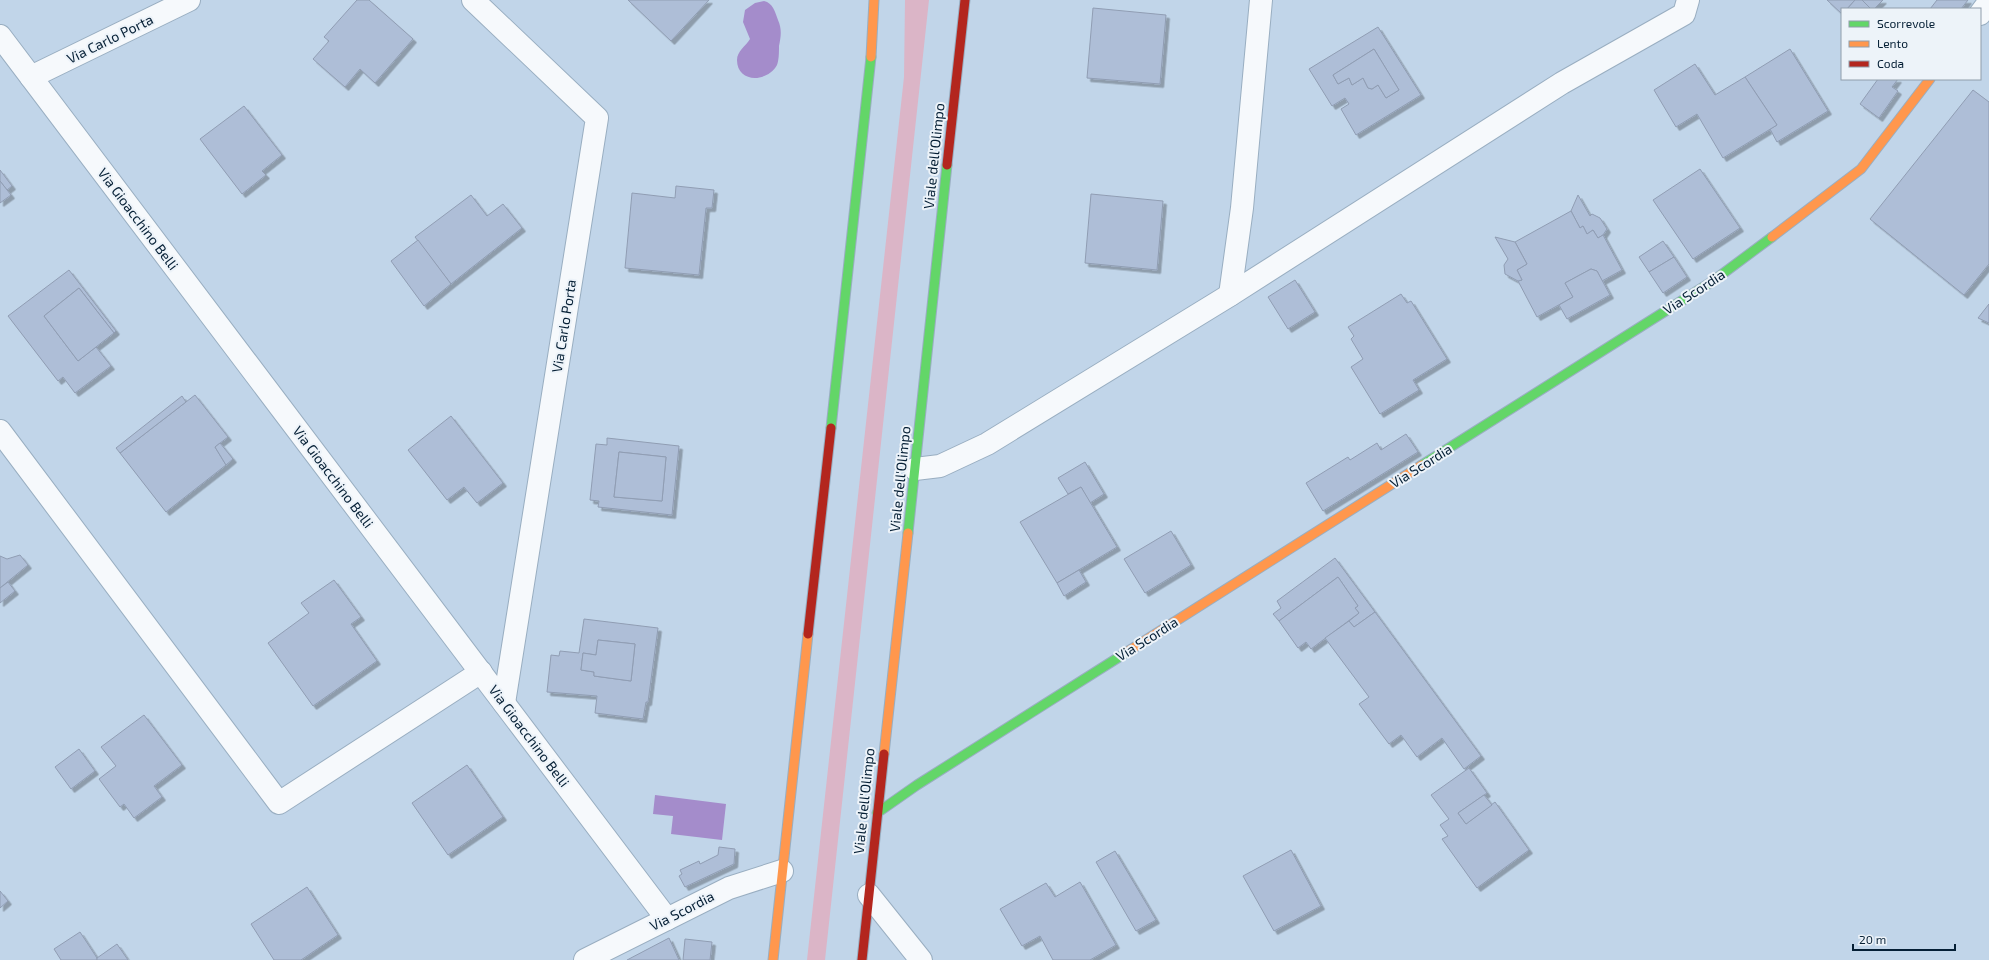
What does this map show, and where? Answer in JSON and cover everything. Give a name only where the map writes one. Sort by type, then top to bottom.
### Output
[{"type":"street","name":"Via Carlo Porta","points":[[31,77],[189,0]]},
{"type":"street","name":"Via Carlo Porta","points":[[473,0],[597,118],[504,703]]},
{"type":"street","points":[[773,960],[873,41],[874,0]]},
{"type":"street","name":"Viale dell'Olimpo","points":[[862,960],[965,0]]},
{"type":"street","points":[[1230,294],[1242,208],[1261,0]]},
{"type":"street","points":[[915,469],[940,466],[987,444],[1230,294],[1562,83],[1684,14],[1688,0]]},
{"type":"street","points":[[1981,13],[1989,2]]},
{"type":"street","name":"Via Gioacchino Belli","points":[[0,36],[667,919]]},
{"type":"street","name":"Via Scordia","points":[[877,813],[917,785],[1713,281],[1861,169],[1929,80]]},
{"type":"street","points":[[0,431],[279,803],[481,672]]},
{"type":"street","name":"Via Scordia","points":[[585,960],[729,888],[782,871]]},
{"type":"street","points":[[869,895],[921,960]]},
{"type":"shaded area","points":[[905,0],[929,0],[825,960],[807,960],[904,77]]},
{"type":"shaded area","points":[[764,1],[770,4],[773,8],[780,26],[781,36],[779,58],[777,65],[767,75],[753,78],[742,73],[738,68],[737,57],[750,39],[743,22],[745,10],[755,3]]},
{"type":"shaded area","points":[[655,795],[726,804],[722,840],[671,834],[673,816],[653,814]]},
{"type":"building","points":[[357,0],[369,0],[413,39],[375,83],[360,69],[345,87],[313,59],[329,41],[324,37]]},
{"type":"building","points":[[628,0],[709,0],[671,41]]},
{"type":"building","points":[[1827,0],[1855,0],[1848,8],[1841,8],[1841,13]]},
{"type":"building","points":[[1855,0],[1862,0],[1870,8],[1848,8]]},
{"type":"building","points":[[1862,0],[1883,0],[1875,8],[1870,8]]},
{"type":"building","points":[[1937,0],[1968,0],[1962,8],[1931,8]]},
{"type":"building","points":[[1093,8],[1166,15],[1160,84],[1087,78]]},
{"type":"building","points":[[1378,27],[1421,95],[1356,135],[1341,109],[1349,104],[1345,98],[1332,106],[1309,69]],"holes":[[[1374,49],[1399,90],[1386,98],[1378,85],[1372,89],[1368,88],[1363,78],[1352,85],[1349,78],[1338,84],[1333,75]]]},
{"type":"building","points":[[1374,49],[1399,90],[1386,98],[1378,85],[1372,89],[1368,88],[1363,78],[1352,85],[1349,78],[1338,84],[1333,75]]},
{"type":"building","points":[[1790,49],[1828,111],[1777,142],[1770,129],[1777,125],[1745,77]]},
{"type":"building","points":[[1695,64],[1715,95],[1745,77],[1777,125],[1723,158],[1697,114],[1676,127],[1654,90]]},
{"type":"building","points":[[1877,80],[1897,80],[1892,87],[1898,91],[1879,118],[1860,104]]},
{"type":"building","points":[[1973,90],[1989,102],[1989,264],[1964,295],[1870,219]]},
{"type":"building","points":[[244,106],[282,155],[262,171],[266,175],[242,194],[200,139]]},
{"type":"building","points":[[1700,169],[1740,228],[1693,259],[1653,200]]},
{"type":"building","points":[[0,170],[12,186],[7,190],[0,181]]},
{"type":"building","points":[[0,181],[11,195],[0,203]]},
{"type":"building","points":[[676,186],[714,190],[712,208],[706,208],[699,275],[625,268],[632,193],[675,198]]},
{"type":"building","points":[[1091,194],[1163,201],[1157,270],[1085,263]]},
{"type":"building","points":[[471,195],[487,216],[503,204],[522,228],[451,284],[415,237]]},
{"type":"building","points":[[1578,195],[1590,216],[1592,214],[1600,218],[1607,229],[1603,235],[1598,238],[1593,230],[1587,234],[1583,226],[1580,228],[1571,211]]},
{"type":"building","points":[[1571,211],[1580,228],[1583,226],[1587,234],[1593,230],[1598,238],[1603,235],[1622,270],[1602,281],[1597,271],[1591,269],[1565,283],[1573,297],[1537,317],[1518,281],[1522,280],[1517,270],[1527,264],[1515,242]]},
{"type":"building","points":[[1495,237],[1515,242],[1527,264],[1517,270],[1522,280],[1518,281],[1505,274],[1504,265],[1508,259]]},
{"type":"building","points":[[418,240],[451,284],[424,306],[391,261]]},
{"type":"building","points":[[1663,241],[1674,257],[1649,272],[1639,257]]},
{"type":"building","points":[[1674,257],[1687,277],[1663,293],[1649,272]]},
{"type":"building","points":[[1591,269],[1597,271],[1610,295],[1567,319],[1559,305],[1573,297],[1565,283]]},
{"type":"building","points":[[69,270],[116,331],[114,333],[79,288],[44,316],[78,361],[96,347],[111,366],[75,393],[63,377],[58,381],[8,316]]},
{"type":"building","points":[[1295,280],[1315,312],[1288,329],[1268,297]]},
{"type":"building","points":[[79,288],[114,333],[78,361],[44,316]]},
{"type":"building","points":[[1401,294],[1407,303],[1411,301],[1447,359],[1413,380],[1419,390],[1380,414],[1351,367],[1363,359],[1351,339],[1354,336],[1348,327]]},
{"type":"building","points":[[1989,304],[1989,323],[1978,318]]},
{"type":"building","points":[[195,395],[228,437],[215,447],[226,465],[166,512],[120,453]]},
{"type":"building","points":[[182,396],[186,402],[120,453],[116,448]]},
{"type":"building","points":[[451,416],[503,483],[477,503],[464,487],[447,500],[408,450]]},
{"type":"building","points":[[1406,434],[1418,452],[1323,511],[1306,483],[1348,457],[1350,460],[1377,443],[1381,450]]},
{"type":"building","points":[[607,438],[679,446],[672,515],[598,507],[599,501],[590,500],[596,444],[607,445]],"holes":[[[619,452],[666,457],[662,501],[614,497]]]},
{"type":"building","points":[[220,443],[233,459],[226,465],[215,447]]},
{"type":"building","points":[[619,452],[666,457],[662,501],[614,497]]},
{"type":"building","points":[[1085,462],[1104,494],[1090,503],[1081,487],[1068,494],[1058,478]]},
{"type":"building","points":[[1081,487],[1117,547],[1057,583],[1020,522]]},
{"type":"building","points":[[1171,531],[1191,565],[1145,593],[1124,559]]},
{"type":"building","points":[[20,555],[28,565],[0,588],[0,556],[7,559]]},
{"type":"building","points":[[1335,558],[1375,612],[1354,627],[1349,621],[1359,613],[1355,608],[1358,606],[1338,577],[1279,621],[1273,614],[1281,608],[1277,601]]},
{"type":"building","points":[[1079,570],[1086,582],[1064,596],[1057,583]]},
{"type":"building","points":[[1338,577],[1358,606],[1355,608],[1359,613],[1311,649],[1306,642],[1298,648],[1279,621]]},
{"type":"building","points":[[334,580],[361,617],[351,624],[377,661],[313,706],[268,643],[309,613],[301,603]]},
{"type":"building","points":[[8,582],[15,591],[0,603],[0,588]]},
{"type":"building","points":[[1375,612],[1481,756],[1464,769],[1442,738],[1417,757],[1401,735],[1389,744],[1359,704],[1369,697],[1325,638],[1349,621],[1354,627]]},
{"type":"building","points":[[584,619],[658,628],[648,702],[646,702],[643,719],[595,713],[597,696],[547,692],[551,655],[559,656],[560,651],[579,653]],"holes":[[[598,640],[635,644],[631,681],[594,676],[594,672],[581,670],[583,653],[596,655]]]},
{"type":"building","points":[[598,640],[635,644],[631,681],[594,676],[594,672],[581,670],[583,653],[596,655]]},
{"type":"building","points":[[144,715],[182,765],[154,786],[162,797],[134,818],[124,804],[120,807],[99,779],[116,766],[101,747]]},
{"type":"building","points":[[79,749],[95,771],[71,789],[55,767]]},
{"type":"building","points":[[467,765],[503,817],[448,855],[412,803]]},
{"type":"building","points":[[1469,768],[1487,793],[1458,813],[1466,824],[1495,802],[1529,850],[1477,888],[1442,839],[1448,836],[1440,825],[1449,819],[1431,795]]},
{"type":"building","points":[[1484,795],[1492,805],[1466,824],[1458,813]]},
{"type":"building","points":[[719,847],[735,849],[734,864],[685,887],[679,876],[682,874],[680,870],[699,861],[700,864],[718,855]]},
{"type":"building","points":[[1291,850],[1321,906],[1274,931],[1243,876]]},
{"type":"building","points":[[1115,851],[1156,920],[1136,931],[1096,862]]},
{"type":"building","points":[[1080,882],[1116,945],[1090,960],[1053,960],[1040,936],[1022,946],[1000,909],[1046,883],[1055,897]]},
{"type":"building","points":[[307,887],[338,935],[301,960],[274,960],[251,924]]},
{"type":"building","points":[[0,891],[8,901],[0,908]]},
{"type":"building","points":[[80,932],[97,960],[61,960],[54,949]]},
{"type":"building","points":[[669,938],[679,960],[627,960]]},
{"type":"building","points":[[685,939],[712,942],[710,960],[683,960]]},
{"type":"building","points":[[117,944],[128,960],[97,960],[97,958]]},
{"type":"traffic: fast","points":[[831,428],[871,57]]},
{"type":"traffic: fast","points":[[908,533],[947,165]]},
{"type":"traffic: fast","points":[[1422,465],[1713,281],[1772,237]]},
{"type":"traffic: fast","points":[[877,813],[917,785],[1127,652]]},
{"type":"traffic: slow","points":[[871,57],[874,0]]},
{"type":"traffic: slow","points":[[1772,237],[1861,169],[1929,80]]},
{"type":"traffic: slow","points":[[1127,652],[1422,465]]},
{"type":"traffic: slow","points":[[884,754],[908,533]]},
{"type":"traffic: slow","points":[[773,960],[808,634]]},
{"type":"traffic: jam","points":[[947,165],[965,0]]},
{"type":"traffic: jam","points":[[808,634],[831,428]]},
{"type":"traffic: jam","points":[[862,960],[884,754]]}]
